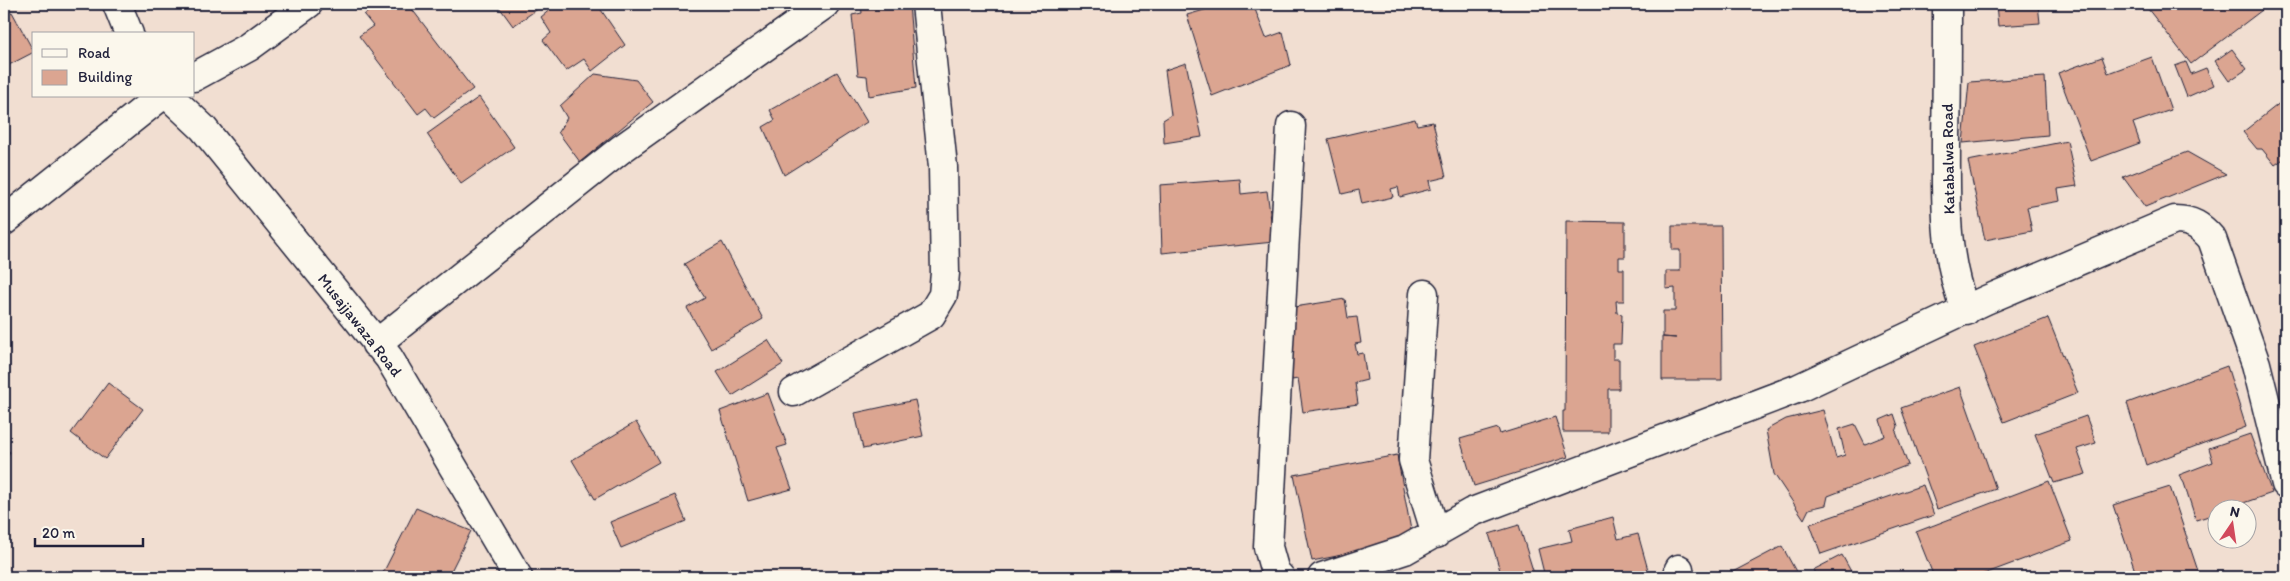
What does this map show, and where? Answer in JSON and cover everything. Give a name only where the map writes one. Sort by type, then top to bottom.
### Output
[{"type":"street","points":[[117,4],[128,32]]},
{"type":"street","points":[[195,76],[249,47],[308,4]]},
{"type":"street","points":[[376,344],[620,150],[825,4]]},
{"type":"street","points":[[794,392],[931,315],[943,295],[946,273],[943,167],[926,4]]},
{"type":"street","name":"Katabalwa Road","points":[[1947,4],[1947,191],[1951,266],[1955,285],[1966,311]]},
{"type":"street","points":[[4,221],[158,98]]},
{"type":"street","name":"Musajjawaza Road","points":[[171,98],[203,128],[389,358],[518,577]]},
{"type":"street","points":[[1280,577],[1275,572],[1268,547],[1291,126]]},
{"type":"street","points":[[1322,577],[1405,550],[1472,512],[1799,388],[1986,300],[2175,220],[2190,220],[2203,228],[2212,239],[2256,364],[2286,484]]},
{"type":"street","points":[[1424,294],[1413,460],[1436,534]]},
{"type":"building","points":[[378,4],[408,4],[473,89],[434,118],[426,108],[418,114],[359,36],[373,26],[364,15]]},
{"type":"building","points":[[497,4],[545,4],[513,26]]},
{"type":"building","points":[[557,4],[597,4],[625,45],[592,71],[584,59],[566,71],[543,40],[551,33],[541,17]]},
{"type":"building","points":[[861,4],[909,4],[916,88],[869,96],[867,76],[858,75],[852,15],[862,13]]},
{"type":"building","points":[[1178,4],[1209,4],[1178,7]]},
{"type":"building","points":[[1225,4],[1253,4],[1266,38],[1283,32],[1291,65],[1212,96],[1187,15]]},
{"type":"building","points":[[1996,4],[2038,4],[2040,23],[1998,26]]},
{"type":"building","points":[[2144,4],[2270,4],[2191,64]]},
{"type":"building","points":[[12,12],[32,48],[32,53],[7,66],[4,59],[4,17]]},
{"type":"building","points":[[2232,49],[2247,69],[2229,81],[2215,61]]},
{"type":"building","points":[[2102,57],[2108,73],[2152,57],[2171,110],[2133,123],[2140,143],[2091,161],[2058,73]]},
{"type":"building","points":[[2186,62],[2191,74],[2206,68],[2214,85],[2187,97],[2175,66]]},
{"type":"building","points":[[1186,63],[1202,137],[1164,143],[1163,120],[1171,115],[1165,70]]},
{"type":"building","points":[[837,72],[867,122],[784,175],[763,127],[775,120],[770,110]]},
{"type":"building","points":[[595,74],[636,80],[653,102],[580,162],[558,132],[567,118],[560,106]]},
{"type":"building","points":[[2045,77],[2048,135],[1963,143],[1969,82]]},
{"type":"building","points":[[479,97],[514,147],[461,184],[427,134]]},
{"type":"building","points":[[2286,98],[2286,157],[2275,165],[2262,149],[2257,149],[2243,132]]},
{"type":"building","points":[[1415,119],[1417,125],[1433,122],[1446,177],[1429,181],[1431,189],[1400,197],[1398,187],[1391,189],[1393,197],[1362,204],[1359,190],[1342,194],[1328,139]]},
{"type":"building","points":[[2067,141],[2077,186],[2058,189],[2060,201],[2027,207],[2032,231],[1985,240],[1968,161]]},
{"type":"building","points":[[2187,152],[2226,174],[2145,207],[2123,177]]},
{"type":"building","points":[[1240,179],[1241,194],[1267,191],[1274,242],[1162,253],[1160,185]]},
{"type":"building","points":[[1566,221],[1625,222],[1625,257],[1619,257],[1619,269],[1624,269],[1624,301],[1616,301],[1617,313],[1622,314],[1621,344],[1613,344],[1613,359],[1619,359],[1619,389],[1608,389],[1608,432],[1563,432],[1563,411],[1565,411]]},
{"type":"building","points":[[1672,226],[1721,226],[1722,380],[1662,380],[1662,337],[1676,338],[1663,337],[1663,311],[1675,311],[1675,288],[1666,289],[1666,271],[1680,271],[1680,250],[1672,250]]},
{"type":"building","points":[[722,242],[763,319],[711,349],[687,308],[705,298],[684,264]]},
{"type":"building","points":[[1345,299],[1348,318],[1357,317],[1361,343],[1355,344],[1357,354],[1363,353],[1367,380],[1355,383],[1358,404],[1303,412],[1298,379],[1292,380],[1286,341],[1288,308]]},
{"type":"building","points":[[2048,318],[2078,393],[2004,422],[1974,347]]},
{"type":"building","points":[[768,340],[783,364],[732,396],[717,372]]},
{"type":"building","points":[[2227,366],[2246,427],[2146,465],[2127,403]]},
{"type":"building","points":[[108,383],[143,409],[105,459],[71,433]]},
{"type":"building","points":[[1960,387],[1996,489],[1937,509],[1901,408]]},
{"type":"building","points":[[768,393],[787,445],[777,448],[792,489],[748,501],[720,411]]},
{"type":"building","points":[[915,400],[923,436],[863,449],[855,413]]},
{"type":"building","points":[[1823,410],[1836,458],[1845,455],[1839,429],[1855,424],[1865,444],[1885,436],[1880,420],[1894,414],[1898,426],[1896,432],[1908,465],[1828,496],[1826,505],[1809,509],[1804,519],[1774,474],[1766,430],[1786,419]]},
{"type":"building","points":[[2086,416],[2096,443],[2077,449],[2086,474],[2054,483],[2035,434]]},
{"type":"building","points":[[1555,417],[1568,457],[1474,486],[1460,439],[1498,428],[1500,434]]},
{"type":"building","points":[[636,422],[659,462],[595,499],[572,460]]},
{"type":"building","points":[[2250,434],[2272,493],[2258,498],[2208,498],[2208,516],[2196,520],[2184,483],[2179,475],[2213,462],[2209,448]]},
{"type":"building","points":[[4,447],[10,452],[4,460]]},
{"type":"building","points":[[1397,455],[1413,541],[1312,561],[1294,475]]},
{"type":"building","points":[[2049,481],[2072,541],[1976,577],[1934,577],[1916,532]]},
{"type":"building","points":[[1923,485],[1934,515],[1821,554],[1810,524]]},
{"type":"building","points":[[2170,487],[2200,577],[2137,577],[2113,505]]},
{"type":"building","points":[[675,495],[686,521],[621,548],[610,522]]},
{"type":"building","points":[[416,508],[471,531],[448,577],[381,577]]},
{"type":"building","points":[[1613,517],[1618,539],[1638,534],[1650,577],[1545,577],[1538,549],[1572,541],[1569,529]]},
{"type":"building","points":[[1519,525],[1535,577],[1502,577],[1489,534]]},
{"type":"building","points":[[1782,546],[1799,577],[1723,577]]},
{"type":"building","points":[[1842,555],[1854,577],[1817,577],[1813,570]]}]
